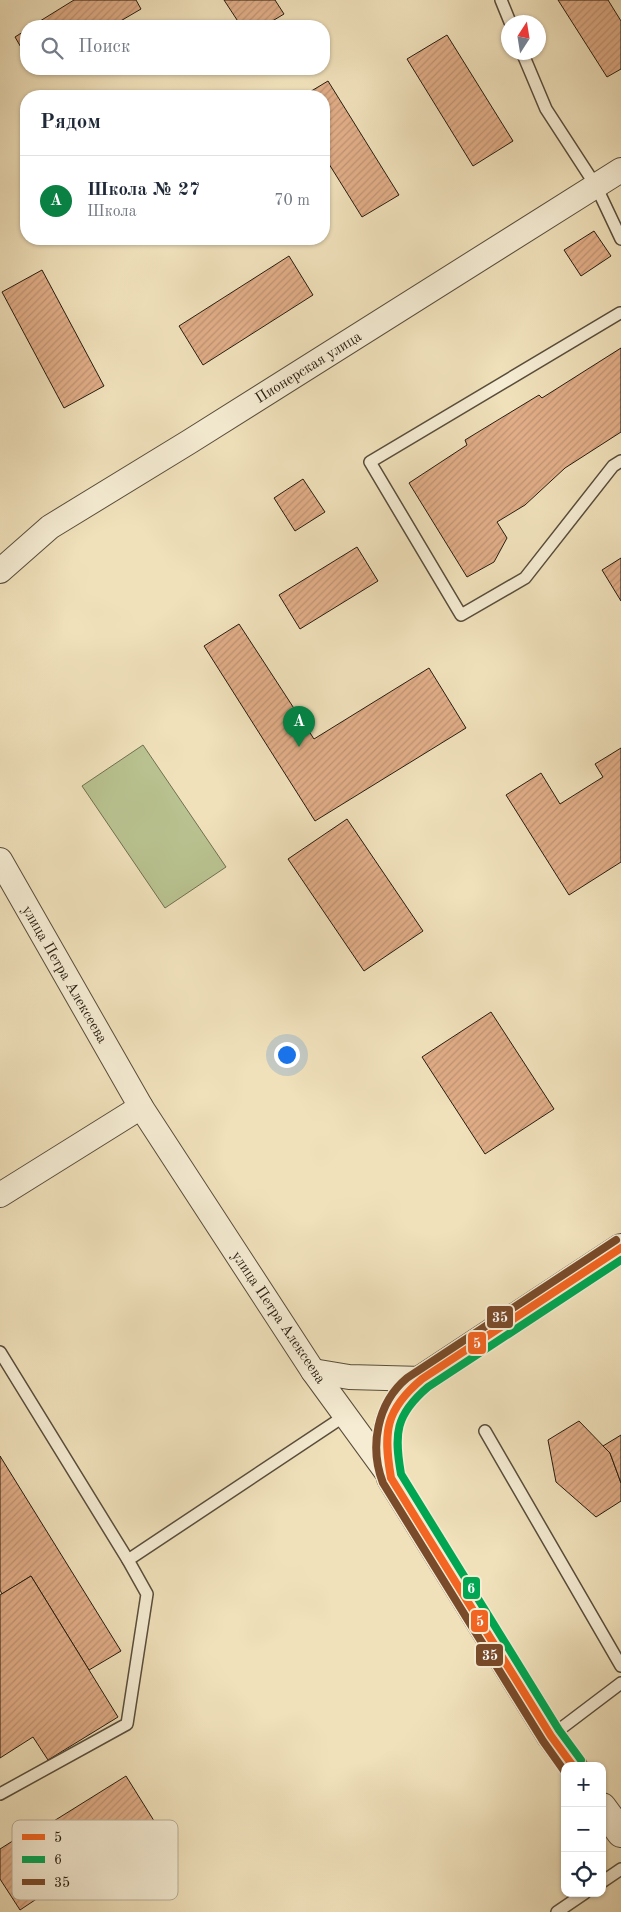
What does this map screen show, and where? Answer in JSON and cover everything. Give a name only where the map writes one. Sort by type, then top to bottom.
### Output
[{"type":"street","name":"Пионерская улица","points":[[0,571],[50,527],[189,442],[621,170]]},
{"type":"street","name":"улица Петра Алексеева","points":[[0,860],[141,1107],[313,1371],[391,1478],[551,1736],[570,1762]]},
{"type":"street","points":[[0,1195],[141,1107]]},
{"type":"street","points":[[391,1478],[386,1444],[388,1423],[400,1399],[422,1379],[621,1248]]},
{"type":"street","points":[[313,1371],[349,1376],[422,1379]]},
{"type":"street","points":[[606,1812],[621,1833]]},
{"type":"lane","points":[[501,0],[507,15]]},
{"type":"lane","points":[[525,60],[546,109],[596,186],[621,239]]},
{"type":"lane","points":[[621,310],[370,462],[461,616],[525,578],[613,466],[621,461]]},
{"type":"lane","points":[[0,1352],[147,1594],[128,1724],[0,1794]]},
{"type":"lane","points":[[128,1560],[346,1415]]},
{"type":"lane","points":[[485,1431],[621,1666]]},
{"type":"lane","points":[[551,1736],[621,1683]]},
{"type":"lane","points":[[606,1879],[621,1869]]},
{"type":"lane","points":[[557,1912],[579,1897]]},
{"type":"green space","points":[[143,745],[226,867],[165,908],[82,786]]},
{"type":"building","points":[[74,0],[136,0],[141,9],[122,20],[42,20]]},
{"type":"building","points":[[224,0],[275,0],[284,14],[274,20],[237,20]]},
{"type":"building","points":[[558,0],[608,0],[621,21],[621,69],[607,77]]},
{"type":"building","points":[[20,34],[20,46],[15,37]]},
{"type":"building","points":[[447,35],[513,141],[473,166],[407,59]]},
{"type":"building","points":[[328,81],[399,195],[362,217],[330,166],[330,90],[313,90]]},
{"type":"building","points":[[594,231],[611,256],[581,276],[564,250]]},
{"type":"building","points":[[289,256],[313,295],[203,365],[179,326]]},
{"type":"building","points":[[42,270],[104,386],[64,408],[2,292]]},
{"type":"building","points":[[621,348],[621,432],[565,468],[525,505],[497,522],[507,538],[494,562],[467,577],[409,483],[467,445],[465,440],[539,395],[542,398]]},
{"type":"building","points":[[303,479],[325,512],[295,531],[274,498]]},
{"type":"building","points":[[357,547],[378,581],[300,629],[279,595]]},
{"type":"building","points":[[621,558],[621,601],[602,570]]},
{"type":"building","points":[[239,624],[314,739],[429,668],[466,728],[315,821],[204,646]]},
{"type":"building","points":[[621,748],[621,862],[569,895],[506,795],[541,773],[560,804],[603,777],[595,764]]},
{"type":"building","points":[[347,819],[423,931],[364,971],[288,859]]},
{"type":"building","points":[[491,1012],[554,1109],[485,1154],[422,1057]]},
{"type":"building","points":[[579,1421],[610,1453],[621,1483],[621,1501],[596,1517],[556,1482],[548,1440]]},
{"type":"building","points":[[621,1435],[621,1483],[610,1453],[603,1446]]},
{"type":"building","points":[[0,1456],[121,1651],[89,1670],[31,1576],[2,1594],[0,1590]]},
{"type":"building","points":[[31,1576],[118,1717],[48,1760],[33,1737],[0,1758],[0,1595]]},
{"type":"building","points":[[126,1776],[154,1820],[55,1820]]},
{"type":"building","points":[[12,1841],[12,1898],[0,1879],[0,1849]]},
{"type":"building","points":[[14,1900],[35,1900],[20,1910]]},
{"type":"transit line","name":"35","points":[[561,1766],[543,1741],[383,1483],[377,1455],[378,1426],[389,1400],[407,1378],[616,1240]]},
{"type":"transit line","name":"5","points":[[570,1762],[551,1736],[391,1478],[387,1447],[388,1435],[390,1423],[400,1401],[422,1379],[621,1248]]},
{"type":"transit line","name":"6","points":[[581,1760],[559,1730],[401,1474],[398,1436],[403,1416],[417,1397],[428,1387],[621,1260]]},
{"type":"place","name":"Школа № 27","points":[[299,747]]}]
